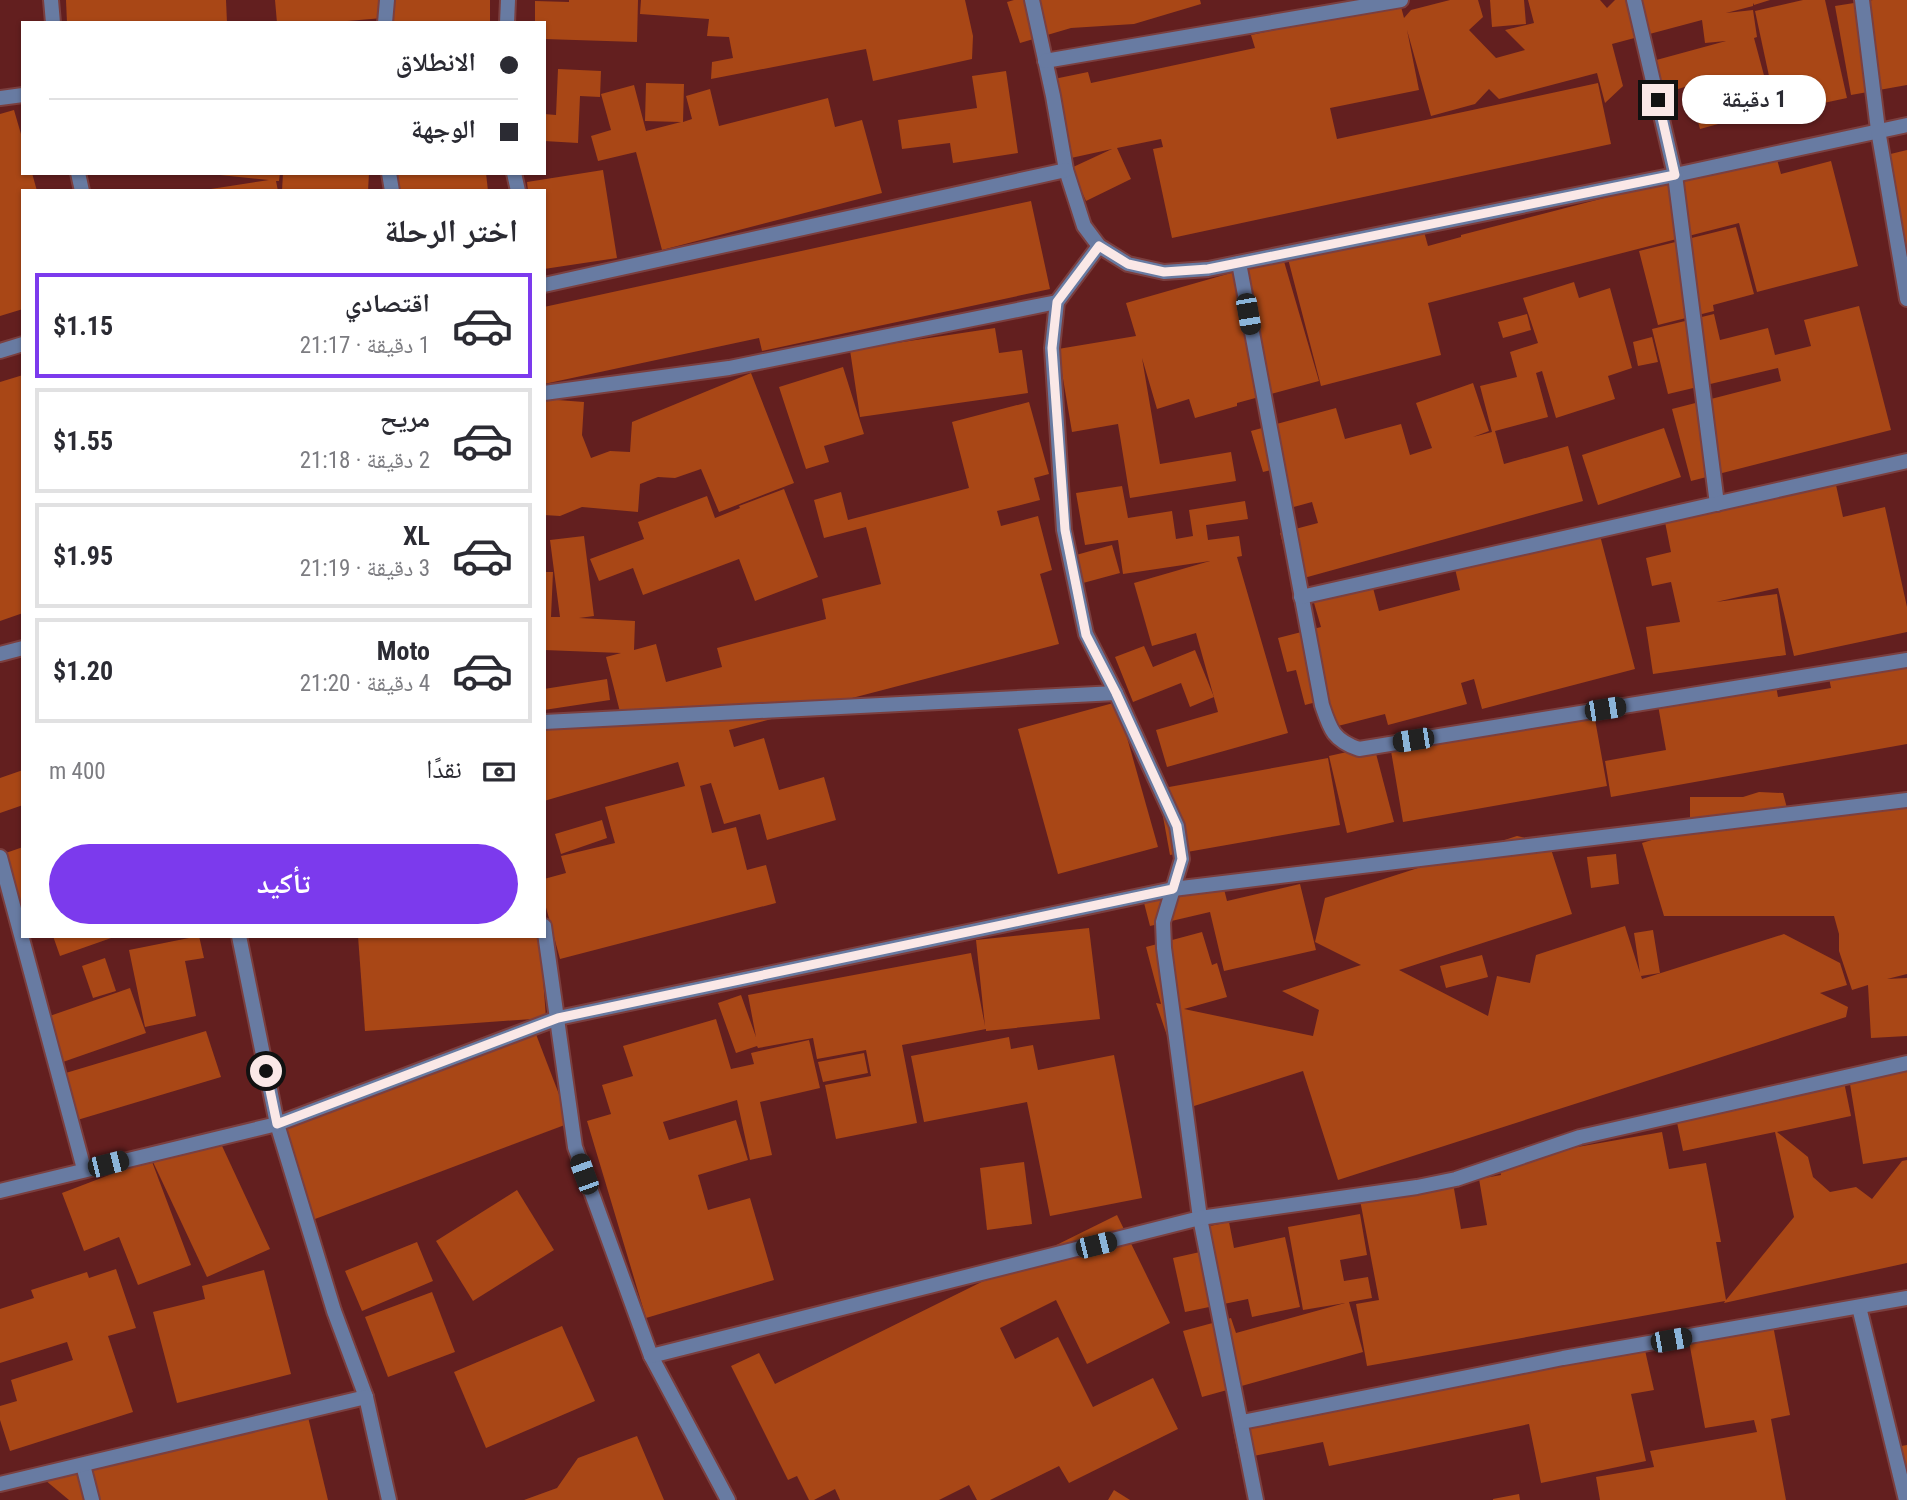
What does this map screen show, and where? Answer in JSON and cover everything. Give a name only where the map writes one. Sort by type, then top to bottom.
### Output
[{"type":"street","points":[[51,0],[53,21]]},
{"type":"street","points":[[385,21],[387,0]]},
{"type":"street","points":[[506,21],[508,0]]},
{"type":"street","points":[[1032,0],[1066,170],[1084,226],[1099,246],[1128,264],[1164,272],[1208,269],[1239,263],[1907,125]]},
{"type":"street","points":[[1045,61],[1401,0]]},
{"type":"street","points":[[1634,0],[1675,175],[1717,504]]},
{"type":"street","points":[[1862,0],[1878,130],[1907,299]]},
{"type":"street","points":[[0,98],[21,95]]},
{"type":"street","points":[[546,285],[1066,170]]},
{"type":"street","points":[[1099,246],[1057,302],[1052,348],[1065,530],[1086,635],[1116,693],[1177,826],[1182,859],[1163,922],[1164,948],[1200,1219],[1256,1500]]},
{"type":"street","points":[[1239,263],[1322,705],[1331,732],[1344,744],[1359,749],[1907,660]]},
{"type":"street","points":[[546,393],[729,368],[1057,302]]},
{"type":"street","points":[[0,351],[21,345]]},
{"type":"street","points":[[1301,597],[1907,461]]},
{"type":"street","points":[[0,654],[21,649]]},
{"type":"street","points":[[546,722],[1116,693]]},
{"type":"street","points":[[0,1191],[277,1124],[558,1018],[1173,889],[1907,800]]},
{"type":"street","points":[[0,857],[21,935]]},
{"type":"street","points":[[22,938],[84,1170]]},
{"type":"street","points":[[239,938],[277,1124],[334,1311],[366,1397],[389,1500]]},
{"type":"street","points":[[546,938],[575,1147],[651,1356],[728,1500]]},
{"type":"street","points":[[651,1356],[1200,1219],[1456,1180],[1580,1137],[1907,1063]]},
{"type":"street","points":[[1242,1422],[1563,1358],[1907,1298]]},
{"type":"street","points":[[1859,1307],[1906,1500]]},
{"type":"street","points":[[0,1484],[366,1397]]},
{"type":"street","points":[[83,1465],[92,1500]]},
{"type":"building","points":[[66,0],[226,0],[227,21],[67,21]]},
{"type":"building","points":[[275,0],[490,0],[490,21],[383,21],[383,18],[277,21]]},
{"type":"building","points":[[638,0],[637,42],[546,39],[546,21],[535,21],[535,1]]},
{"type":"building","points":[[641,0],[965,0],[973,36],[972,59],[873,81],[866,49],[711,79],[712,62],[733,58],[729,37],[707,36],[709,19],[640,14]]},
{"type":"building","points":[[1200,0],[1201,4],[1134,24],[1071,28],[1020,43],[1007,2]]},
{"type":"building","points":[[1450,0],[1478,0],[1483,17],[1469,30],[1496,58],[1525,50],[1505,30],[1534,23],[1528,0],[1600,0],[1607,8],[1615,0],[1770,0],[1726,13],[1753,10],[1757,37],[1754,38],[1773,109],[1700,129],[1688,86],[1658,95],[1649,62],[1726,41],[1705,43],[1702,20],[1612,44],[1623,86],[1605,103],[1597,73],[1499,99],[1489,89],[1475,104],[1431,116],[1407,30],[1419,90],[1330,108],[1337,139],[1598,83],[1611,144],[1172,238],[1153,149],[1163,147],[1161,139],[1117,148],[1131,179],[1086,201],[1071,168],[1112,149],[1071,158],[1054,79],[1088,72],[1091,83],[1255,48],[1251,35],[1400,3],[1404,18],[1411,10]]},
{"type":"building","points":[[1490,0],[1524,0],[1526,24],[1492,27]]},
{"type":"building","points":[[1803,0],[1825,0],[1847,98],[1777,113],[1755,11]]},
{"type":"building","points":[[1873,0],[1907,0],[1907,85],[1851,95],[1835,6]]},
{"type":"building","points":[[558,69],[601,71],[600,97],[580,96],[578,143],[546,141],[546,114],[556,115]]},
{"type":"building","points":[[1006,71],[1018,153],[953,163],[950,143],[902,149],[898,120],[977,108],[972,76]]},
{"type":"building","points":[[646,83],[684,84],[683,122],[692,119],[686,96],[710,89],[719,126],[828,98],[835,127],[862,120],[882,193],[662,250],[636,152],[598,161],[591,136],[611,130],[601,94],[634,85],[646,131],[681,122],[645,121]]},
{"type":"building","points":[[14,110],[21,134],[21,175],[33,175],[36,189],[21,189],[21,310],[0,316],[0,114]]},
{"type":"building","points":[[1907,150],[1907,264],[1902,266],[1874,158]]},
{"type":"building","points":[[1775,152],[1781,174],[1831,161],[1858,266],[1757,292],[1739,223],[1428,303],[1441,355],[1321,386],[1287,255],[1421,221],[1428,246],[1608,197],[1607,194]]},
{"type":"building","points":[[603,170],[617,258],[546,269],[546,189],[528,189],[527,182]]},
{"type":"building","points":[[220,175],[280,175],[279,181],[276,181],[278,189],[211,189],[269,180]]},
{"type":"building","points":[[283,175],[369,175],[368,189],[282,189]]},
{"type":"building","points":[[394,175],[486,175],[488,189],[396,189]]},
{"type":"building","points":[[1031,201],[1050,289],[762,351],[759,338],[546,384],[546,307]]},
{"type":"building","points":[[1736,227],[1754,294],[1713,305],[1714,311],[1658,325],[1639,251]]},
{"type":"building","points":[[1283,258],[1319,381],[1237,403],[1237,406],[1195,418],[1189,399],[1157,409],[1142,358],[1160,464],[1231,452],[1236,481],[1130,498],[1118,424],[1072,432],[1058,349],[1136,336],[1126,303]]},
{"type":"building","points":[[1574,282],[1579,298],[1610,288],[1632,368],[1608,376],[1615,399],[1556,418],[1542,371],[1536,373],[1548,417],[1495,431],[1504,464],[1568,446],[1583,501],[1293,581],[1280,533],[1318,523],[1312,502],[1290,508],[1279,468],[1263,472],[1251,431],[1336,408],[1345,439],[1401,424],[1410,455],[1432,448],[1416,403],[1473,383],[1489,431],[1473,437],[1492,432],[1480,386],[1517,377],[1510,352],[1538,343],[1523,298]]},
{"type":"building","points":[[1859,306],[1891,430],[1691,481],[1672,409],[1781,381],[1778,368],[1668,394],[1652,329],[1714,314],[1720,340],[1768,328],[1775,355],[1811,346],[1804,320]]},
{"type":"building","points":[[1527,314],[1531,330],[1503,338],[1498,322]]},
{"type":"building","points":[[995,328],[999,353],[1022,350],[1028,393],[860,417],[850,350]]},
{"type":"building","points":[[1652,337],[1658,362],[1638,366],[1633,342]]},
{"type":"building","points":[[843,367],[864,434],[824,446],[829,462],[806,469],[779,387]]},
{"type":"building","points":[[751,373],[794,483],[719,512],[701,469],[675,478],[658,477],[640,484],[638,512],[582,507],[560,516],[546,515],[546,399],[584,402],[582,435],[591,458],[610,451],[630,452],[632,422]]},
{"type":"building","points":[[21,376],[21,614],[0,621],[0,382]]},
{"type":"building","points":[[1029,402],[1049,474],[1034,478],[1040,500],[997,511],[1001,526],[1038,516],[1052,570],[1040,574],[1059,644],[729,730],[734,747],[764,738],[779,790],[824,777],[836,820],[767,840],[760,814],[724,824],[711,783],[700,786],[712,833],[736,827],[747,870],[766,865],[776,903],[560,959],[546,907],[546,878],[566,873],[561,856],[615,843],[605,807],[685,786],[678,762],[546,800],[546,728],[620,712],[606,657],[621,653],[546,650],[546,572],[553,572],[551,617],[560,617],[550,540],[584,536],[594,616],[579,618],[635,621],[634,650],[656,644],[666,682],[722,667],[717,648],[826,619],[822,599],[881,584],[866,527],[824,538],[814,500],[841,492],[848,520],[969,488],[952,422]]},
{"type":"building","points":[[1664,428],[1681,477],[1598,505],[1582,455]]},
{"type":"building","points":[[1836,485],[1843,517],[1885,507],[1907,607],[1907,632],[1794,656],[1778,588],[1716,602],[1777,594],[1786,655],[1653,674],[1646,627],[1680,622],[1671,582],[1652,586],[1646,558],[1671,552],[1665,522]]},
{"type":"building","points":[[1122,486],[1128,518],[1172,511],[1176,539],[1193,536],[1189,510],[1245,501],[1248,519],[1206,525],[1208,540],[1239,536],[1242,556],[1237,557],[1288,733],[1167,767],[1156,730],[1218,712],[1196,633],[1152,646],[1134,583],[1210,561],[1123,574],[1118,540],[1085,545],[1076,493]]},
{"type":"building","points":[[784,489],[818,577],[755,601],[739,559],[643,595],[633,568],[599,581],[590,559],[644,539],[638,522],[707,496],[715,518]]},
{"type":"building","points":[[1597,524],[1635,669],[1482,709],[1474,679],[1461,683],[1467,704],[1388,725],[1385,714],[1330,728],[1324,700],[1305,705],[1296,670],[1287,672],[1278,638],[1321,627],[1312,596],[1371,580],[1379,611],[1460,590],[1453,560]]},
{"type":"building","points":[[1112,545],[1120,573],[1083,583],[1076,555]]},
{"type":"building","points":[[1144,646],[1153,667],[1195,650],[1214,697],[1190,707],[1181,683],[1133,702],[1115,657]]},
{"type":"building","points":[[1907,659],[1907,744],[1611,797],[1605,761],[1666,750],[1656,694],[1727,682],[1729,694],[1776,686],[1778,697],[1831,688],[1828,673]]},
{"type":"building","points":[[607,679],[610,700],[546,710],[546,689]]},
{"type":"building","points":[[1117,702],[1158,847],[1058,874],[1018,729]]},
{"type":"building","points":[[1559,708],[1561,720],[1594,714],[1607,786],[1403,822],[1389,739]]},
{"type":"building","points":[[1374,746],[1394,822],[1347,833],[1329,756]]},
{"type":"building","points":[[1328,758],[1340,825],[1170,855],[1158,789]]},
{"type":"building","points":[[21,771],[21,806],[0,813],[0,778]]},
{"type":"building","points":[[1759,792],[1783,793],[1787,808],[1907,800],[1907,974],[1887,979],[1907,978],[1907,1036],[1871,1038],[1868,985],[1852,990],[1839,951],[1839,934],[1834,916],[1664,916],[1642,843],[1690,828],[1690,797],[1743,797]]},
{"type":"building","points":[[602,820],[607,838],[561,854],[555,834]]},
{"type":"building","points":[[1517,836],[1549,843],[1572,914],[1399,970],[1488,1016],[1497,976],[1530,983],[1536,955],[1625,926],[1640,973],[1634,933],[1653,930],[1660,973],[1641,976],[1642,979],[1784,934],[1840,963],[1847,985],[1820,993],[1848,1007],[1846,1017],[1338,1180],[1303,1071],[1191,1107],[1156,1003],[1161,1004],[1146,947],[1202,932],[1212,965],[1217,963],[1227,997],[1184,1009],[1313,1036],[1319,1010],[1282,991],[1361,965],[1315,942],[1325,898]]},
{"type":"building","points":[[21,848],[21,913],[0,855]]},
{"type":"building","points":[[1616,854],[1619,884],[1591,888],[1587,857]]},
{"type":"building","points":[[1222,881],[1227,901],[1300,884],[1316,950],[1224,971],[1210,912],[1150,926],[1143,899]]},
{"type":"building","points":[[1089,928],[1100,1019],[986,1029],[902,1045],[917,1123],[836,1139],[825,1085],[871,1076],[866,1050],[817,1059],[813,1038],[758,1048],[757,1046],[736,1053],[718,1003],[741,995],[756,1037],[748,995],[971,953],[985,1026],[976,940]]},
{"type":"building","points":[[54,938],[111,938],[60,956]]},
{"type":"building","points":[[199,938],[204,958],[185,961],[196,1016],[145,1027],[129,950]]},
{"type":"building","points":[[358,938],[540,938],[546,1018],[365,1031]]},
{"type":"building","points":[[1482,955],[1488,977],[1446,988],[1440,966]]},
{"type":"building","points":[[105,958],[116,991],[93,998],[82,966]]},
{"type":"building","points":[[130,988],[146,1033],[60,1063],[44,1018]]},
{"type":"building","points":[[716,1019],[731,1069],[754,1064],[751,1053],[809,1040],[820,1088],[760,1102],[772,1155],[750,1160],[737,1100],[663,1122],[669,1140],[736,1120],[748,1160],[698,1175],[708,1210],[750,1198],[774,1280],[646,1318],[587,1121],[611,1114],[602,1085],[633,1076],[623,1046]]},
{"type":"building","points":[[534,1029],[570,1123],[307,1222],[271,1128]]},
{"type":"building","points":[[206,1031],[221,1077],[74,1121],[59,1075]]},
{"type":"building","points":[[1009,1037],[1011,1049],[1033,1045],[1038,1070],[1114,1055],[1142,1198],[1050,1216],[1027,1102],[924,1122],[911,1056]]},
{"type":"building","points":[[864,1053],[868,1073],[823,1082],[818,1062]]},
{"type":"building","points":[[1907,1069],[1907,1157],[1863,1164],[1849,1078]]},
{"type":"building","points":[[1843,1077],[1851,1116],[1777,1132],[1808,1157],[1813,1177],[1830,1192],[1856,1187],[1872,1199],[1902,1161],[1907,1160],[1907,1263],[1724,1303],[1725,1301],[1367,1366],[1356,1304],[1379,1300],[1360,1200],[1453,1183],[1461,1229],[1487,1225],[1479,1179],[1501,1175],[1498,1161],[1662,1132],[1669,1169],[1706,1163],[1721,1242],[1716,1242],[1726,1300],[1794,1217],[1775,1132],[1683,1151],[1675,1113]]},
{"type":"building","points":[[216,1133],[270,1249],[207,1277],[153,1162]]},
{"type":"building","points":[[151,1159],[191,1265],[138,1285],[119,1237],[84,1251],[62,1193]]},
{"type":"building","points":[[1024,1162],[1032,1224],[987,1230],[980,1168]]},
{"type":"building","points":[[517,1190],[554,1250],[473,1301],[436,1241]]},
{"type":"building","points":[[1360,1214],[1367,1255],[1340,1260],[1344,1281],[1368,1277],[1372,1298],[1349,1302],[1363,1352],[1202,1397],[1183,1331],[1231,1318],[1236,1333],[1345,1303],[1303,1310],[1288,1227]]},
{"type":"building","points":[[1117,1215],[1170,1323],[1087,1364],[1056,1300],[1000,1328],[1015,1359],[1058,1337],[1093,1407],[1153,1378],[1178,1429],[1069,1483],[1059,1466],[990,1500],[977,1500],[969,1485],[939,1500],[840,1500],[835,1489],[809,1500],[797,1476],[788,1480],[731,1366],[759,1353],[775,1384]]},
{"type":"building","points":[[1229,1222],[1234,1248],[1285,1237],[1300,1307],[1252,1317],[1248,1299],[1185,1312],[1173,1258],[1200,1252],[1195,1229]]},
{"type":"building","points":[[417,1242],[433,1281],[362,1311],[345,1271]]},
{"type":"building","points":[[116,1269],[136,1328],[108,1336],[133,1412],[10,1451],[0,1420],[0,1406],[17,1401],[11,1380],[73,1360],[67,1342],[0,1363],[0,1309],[34,1298],[31,1290],[87,1272],[89,1278]]},
{"type":"building","points":[[264,1270],[291,1374],[177,1403],[153,1312],[205,1299],[202,1286]]},
{"type":"building","points":[[432,1292],[455,1352],[388,1377],[365,1317]]},
{"type":"building","points":[[1772,1320],[1790,1415],[1771,1419],[1786,1500],[1600,1500],[1596,1477],[1654,1467],[1650,1451],[1757,1432],[1754,1420],[1705,1428],[1688,1336]]},
{"type":"building","points":[[562,1326],[595,1401],[486,1448],[454,1372]]},
{"type":"building","points":[[1642,1337],[1654,1390],[1631,1394],[1646,1461],[1541,1483],[1529,1424],[1329,1466],[1323,1442],[1239,1459],[1233,1430],[1296,1418],[1294,1410]]},
{"type":"building","points":[[308,1417],[328,1500],[69,1500],[45,1480]]},
{"type":"building","points":[[637,1436],[664,1500],[524,1500],[557,1488],[578,1458]]},
{"type":"building","points":[[1907,1445],[1907,1500],[1891,1448]]},
{"type":"building","points":[[1114,1490],[1130,1500],[1108,1500]]},
{"type":"building","points":[[1519,1494],[1520,1500],[1493,1500],[1493,1499]]},
{"type":"route","points":[[266,1071],[277,1124],[558,1018],[1173,889],[1182,859],[1177,826],[1116,693],[1086,635],[1065,530],[1052,348],[1057,302],[1099,246],[1128,264],[1164,272],[1208,269],[1675,175],[1658,100]]}]
